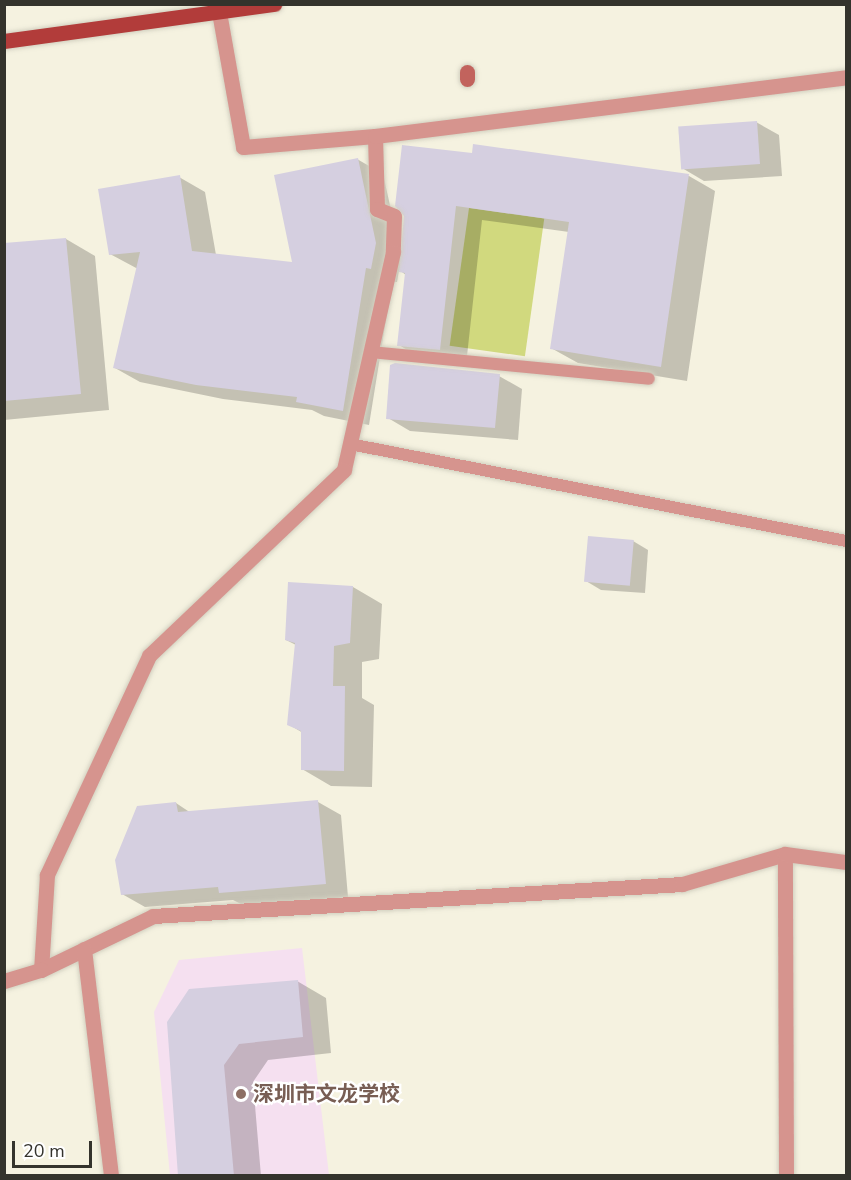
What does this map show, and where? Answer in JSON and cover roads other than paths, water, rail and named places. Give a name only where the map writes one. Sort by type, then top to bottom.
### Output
[{"type":"main road","points":[[4,41],[274,4]]},
{"type":"street","points":[[219,12],[243,147],[375,136],[846,77]]},
{"type":"street","points":[[41,970],[47,875],[149,656],[344,470],[393,252],[394,216],[377,209],[375,136]]},
{"type":"street","points":[[4,981],[41,970],[153,916],[682,884],[785,854],[846,862]]},
{"type":"street","points":[[785,854],[786,1176]]},
{"type":"street","points":[[84,949],[111,1176]]},
{"type":"lane","points":[[371,352],[649,379]]},
{"type":"lane","points":[[350,444],[846,541]]},
{"type":"place","name":"深圳市文龙学校","points":[[241,1094]]}]
